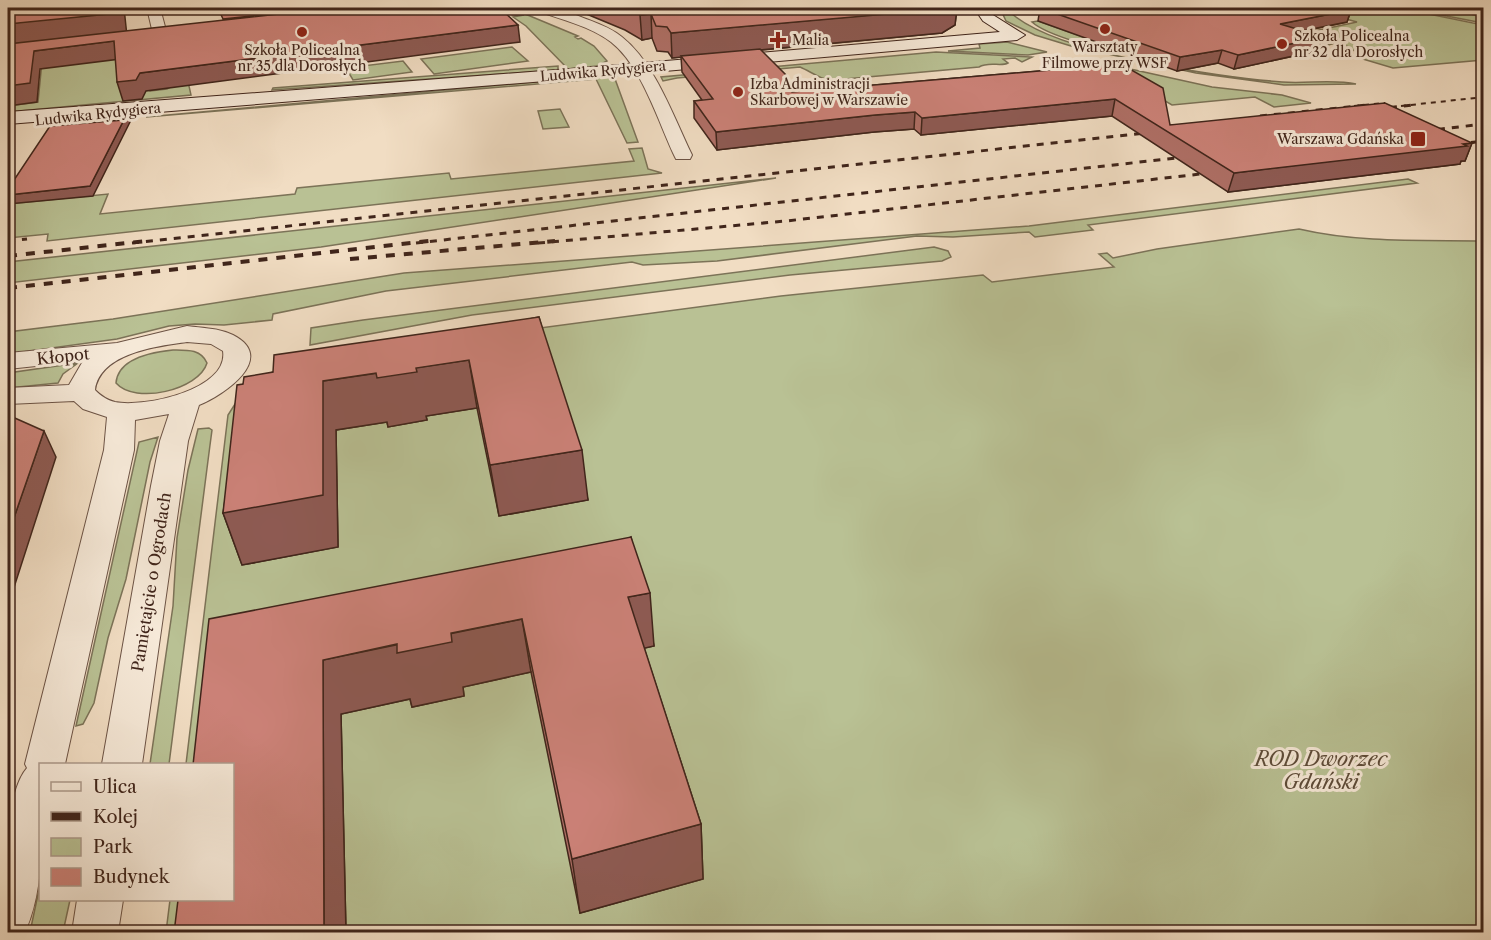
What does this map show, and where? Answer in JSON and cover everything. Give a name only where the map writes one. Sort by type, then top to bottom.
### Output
[{"type":"street","points":[[144,40],[166,37],[153,8]]},
{"type":"street","points":[[543,8],[616,40],[624,47],[639,68],[683,155]]},
{"type":"street","name":"Ludwika Rydygiera","points":[[8,118],[639,68],[1017,35],[988,18],[981,8]]},
{"type":"street","points":[[1470,8],[1484,11]]},
{"type":"street","name":"Ludwika Rydygiera","points":[[8,124],[189,104]]},
{"type":"street","points":[[187,334],[211,336],[224,340],[236,349],[239,358],[234,370],[215,387],[187,401],[150,410],[105,409],[87,400],[81,392],[85,376],[95,365],[119,350],[154,338],[187,334]]},
{"type":"street","name":"Kłopot","points":[[8,362],[119,350]]},
{"type":"street","points":[[8,396],[81,392]]},
{"type":"street","name":"Pamiętajcie o Ogrodach","points":[[122,763],[174,441],[187,401]]},
{"type":"street","points":[[45,763],[119,450],[121,411]]},
{"type":"street","points":[[8,918],[39,785]]},
{"type":"street","points":[[95,933],[100,901]]},
{"type":"green space","points":[[1000,8],[1006,8],[1027,24],[1057,38],[1132,59],[1071,46],[1035,35],[1006,21]]},
{"type":"green space","points":[[1305,8],[1399,8],[1483,25],[1483,60],[1393,68],[1356,57],[1369,53],[1339,48],[1346,46],[1336,43],[1328,45],[1296,35],[1357,22]]},
{"type":"green space","points":[[1405,8],[1445,8],[1483,17],[1483,23]]},
{"type":"green space","points":[[518,11],[578,36],[575,37],[594,46],[607,61],[597,66],[568,69],[526,26],[513,17],[524,15],[512,15],[509,12]]},
{"type":"green space","points":[[1038,21],[1123,51],[1103,49],[1062,37],[1032,22]]},
{"type":"green space","points":[[1007,42],[1047,52],[1028,55],[948,51],[980,48],[979,44]]},
{"type":"green space","points":[[512,47],[528,61],[434,74],[421,59]]},
{"type":"green space","points":[[936,52],[1032,57],[1022,62],[1015,58],[1003,59],[1008,63],[987,64],[979,67],[834,80],[820,77],[800,67],[663,81],[661,77]]},
{"type":"green space","points":[[120,58],[150,91],[167,89],[187,77],[191,95],[8,112],[8,106],[38,102],[42,62]]},
{"type":"green space","points":[[1085,59],[1212,87],[1282,95],[1311,103],[1274,107],[1255,97],[1172,105],[1100,63],[1071,61]]},
{"type":"green space","points":[[403,61],[412,72],[353,80],[346,68]]},
{"type":"green space","points":[[1140,61],[1254,79],[1356,84],[1284,85],[1196,73]]},
{"type":"green space","points":[[558,66],[558,70],[272,90],[273,88]]},
{"type":"green space","points":[[602,76],[615,79],[638,142],[627,143],[596,79],[146,117]]},
{"type":"green space","points":[[560,109],[569,127],[543,129],[538,111]]},
{"type":"green space","points":[[642,148],[648,169],[662,173],[47,241],[48,234],[8,238],[8,204],[108,194],[100,214],[295,194],[297,188],[449,173],[451,179],[634,161],[629,149]]},
{"type":"green space","points":[[776,178],[321,247],[8,283],[8,262]]},
{"type":"green space","points":[[1408,179],[1417,183],[1088,225],[1093,230],[1035,237],[1029,232],[953,237],[917,236],[717,261],[643,265],[632,262],[386,291],[273,314],[272,320],[224,325],[169,326],[117,339],[8,354],[8,332],[113,319],[404,273],[1029,226]]},
{"type":"green space","name":"ROD Dworzec Gdański","points":[[1299,229],[1368,239],[1483,241],[1483,932],[166,932],[170,901],[234,901],[234,763],[186,763],[228,415],[237,401],[435,342],[781,296],[983,275],[992,282],[1114,267],[1099,254],[1107,253],[1113,258],[1157,249]]},
{"type":"green space","points":[[934,247],[948,251],[951,257],[942,261],[790,275],[472,315],[310,345],[311,328]]},
{"type":"green space","points":[[188,350],[201,355],[207,363],[202,373],[180,387],[151,393],[125,390],[116,383],[118,374],[130,362],[156,352]]},
{"type":"green space","points":[[78,363],[63,374],[58,383],[8,388],[8,373]]},
{"type":"green space","points":[[198,429],[212,430],[169,763],[150,763],[173,606],[177,538],[188,470]]},
{"type":"green space","points":[[158,437],[150,462],[126,579],[108,638],[94,703],[83,724],[76,726],[139,442]]},
{"type":"green space","points":[[39,890],[39,901],[70,901],[63,932],[30,932]]},
{"type":"building","points":[[119,8],[119,13],[8,24],[8,9]]},
{"type":"building","points":[[218,8],[325,8],[223,19]]},
{"type":"building","points":[[334,8],[500,8],[518,25],[140,73],[136,80],[117,82],[114,41],[34,51],[30,83],[8,86],[8,44]]},
{"type":"building","points":[[626,8],[947,8],[671,33],[667,27],[656,26],[651,14],[640,15]]},
{"type":"building","points":[[1040,8],[1342,8],[1351,10],[1280,24],[1324,37],[1238,55],[1222,50],[1180,57]]},
{"type":"building","points":[[760,49],[787,76],[792,92],[1121,64],[1163,88],[1170,125],[1385,103],[1472,143],[1463,144],[1467,146],[1234,173],[1115,99],[922,118],[915,112],[875,115],[716,132],[694,101],[713,99],[681,56]]},
{"type":"building","points":[[130,108],[90,186],[8,195],[8,189],[50,126],[123,120],[122,109]]},
{"type":"building","points":[[539,317],[582,450],[490,465],[469,360],[416,368],[417,372],[377,378],[376,373],[323,381],[323,495],[223,513],[237,385],[243,384],[244,377],[273,372],[274,355]]},
{"type":"building","points":[[8,415],[44,431],[8,535]]},
{"type":"building","points":[[631,537],[650,593],[628,597],[701,824],[572,859],[522,619],[451,633],[452,642],[397,653],[397,644],[323,660],[324,933],[174,933],[178,901],[234,901],[234,763],[193,763],[209,619]]},
{"type":"railway","points":[[1401,106],[1484,97]]},
{"type":"railway","points":[[1354,106],[1385,103]]},
{"type":"railway","points":[[1260,116],[1368,105]]},
{"type":"railway","points":[[1376,109],[1414,105]]},
{"type":"railway","points":[[1424,131],[1484,124]]},
{"type":"railway","points":[[132,243],[1155,132]]},
{"type":"railway","points":[[1457,144],[1484,141]]},
{"type":"railway","points":[[416,243],[1194,156]]},
{"type":"railway","points":[[538,243],[786,221],[1218,172]]},
{"type":"railway","points":[[8,241],[27,239]]},
{"type":"railway","points":[[8,256],[146,241]]},
{"type":"railway","points":[[8,288],[429,241]]},
{"type":"railway","points":[[350,259],[555,241]]},
{"type":"place","name":"Warsztaty Filmowe przy WSF","points":[[1105,29]]},
{"type":"place","name":"Szkoła Policealna nr 35 dla Dorosłych","points":[[302,32]]},
{"type":"place","name":"Malia","points":[[778,40]]},
{"type":"place","name":"Szkoła Policealna nr 32 dla Dorosłych","points":[[1282,44]]},
{"type":"place","name":"Izba Administracji Skarbowej w Warszawie","points":[[738,92]]},
{"type":"place","name":"Warszawa Gdańska","points":[[1418,139]]}]
